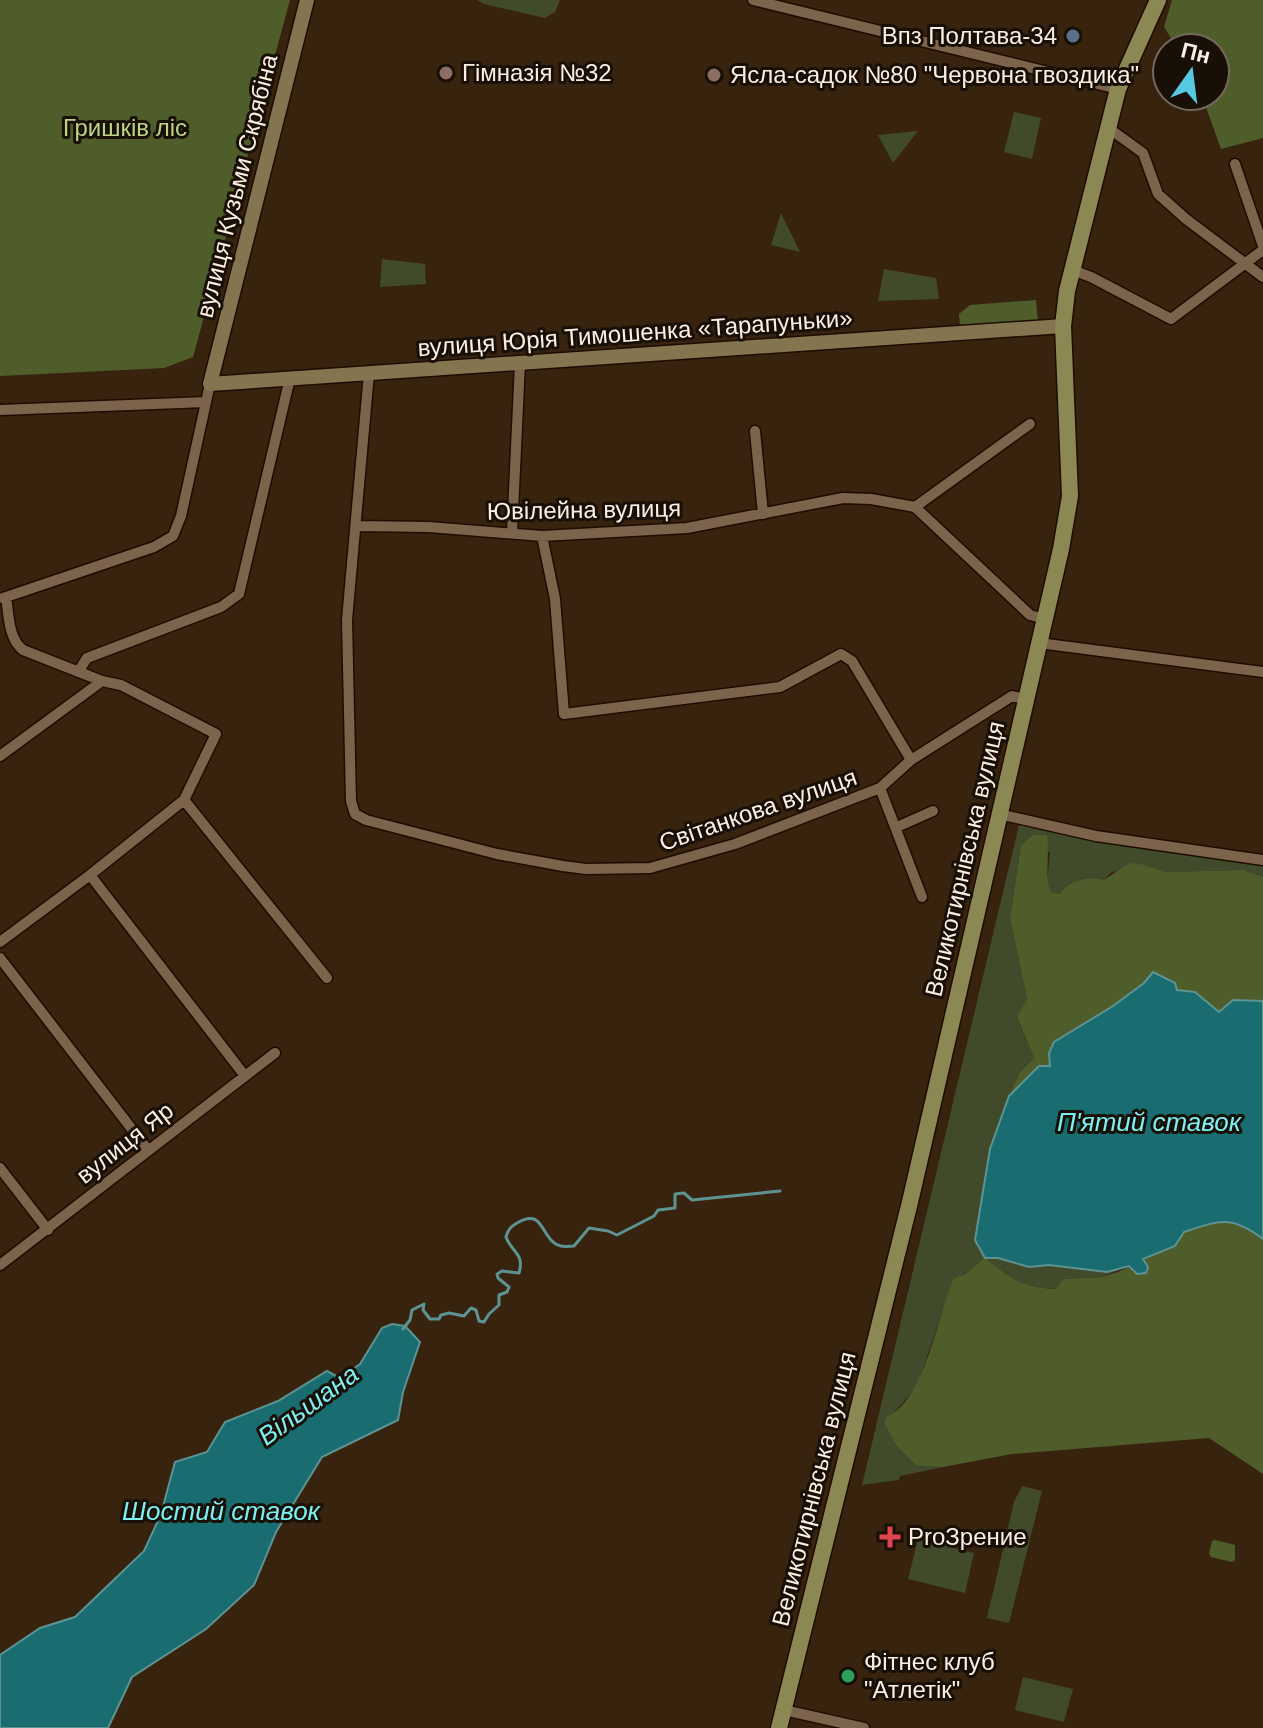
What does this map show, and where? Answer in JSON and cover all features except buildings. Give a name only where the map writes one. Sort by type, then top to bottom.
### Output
[{"type":"main road","name":"Великотирнівська вулиця","points":[[779,1728],[910,1202],[1061,549],[1070,496],[1063,326],[1072,270],[1118,89],[1158,0]]},
{"type":"street","name":"вулиця Кузьми Скрябіна","points":[[210,384],[307,0]]},
{"type":"street","points":[[753,0],[1118,89]]},
{"type":"street","points":[[1107,127],[1143,153],[1158,194],[1263,277]]},
{"type":"street","points":[[1072,270],[1171,319],[1246,265],[1263,248],[1235,164]]},
{"type":"street","name":"вулиця Юрія Тимошенка «Тарапуньки»","points":[[210,384],[1063,326]]},
{"type":"street","points":[[215,360],[231,378],[242,382]]},
{"type":"street","points":[[512,533],[520,363]]},
{"type":"street","points":[[356,526],[369,373]]},
{"type":"street","points":[[78,672],[87,658],[221,607],[239,594],[290,378]]},
{"type":"street","points":[[0,942],[184,800],[216,734],[121,685],[102,681],[23,650],[15,644],[3,598],[141,553],[173,536],[184,502],[210,384]]},
{"type":"street","points":[[0,410],[206,402]]},
{"type":"street","points":[[1030,424],[915,507],[1030,615],[1045,619]]},
{"type":"street","points":[[755,431],[763,514]]},
{"type":"street","name":"Ювілейна вулиця","points":[[356,526],[429,527],[542,536],[687,528],[843,498],[915,507]]},
{"type":"street","name":"Світанкова вулиця","points":[[356,526],[347,620],[347,714],[351,744],[351,801],[355,814],[366,820],[497,854],[586,869],[650,868],[735,844],[880,788],[911,760],[1012,696],[1025,699]]},
{"type":"street","points":[[542,536],[555,599],[564,714],[780,687],[841,654],[852,661],[911,760]]},
{"type":"street","points":[[1039,643],[1263,672]]},
{"type":"street","points":[[0,756],[102,681]]},
{"type":"street","name":"Світанкова вулиця","points":[[880,788],[922,897]]},
{"type":"street","points":[[184,800],[327,978]]},
{"type":"street","points":[[897,827],[933,811]]},
{"type":"street","points":[[999,814],[1096,836],[1263,860]]},
{"type":"street","points":[[90,875],[245,1076]]},
{"type":"street","points":[[0,958],[148,1150]]},
{"type":"street","name":"вулиця Яр","points":[[0,1265],[275,1053]]},
{"type":"street","points":[[0,1168],[48,1230]]},
{"type":"street","points":[[784,1710],[864,1728]]},
{"type":"green space","name":"Гришків ліс","points":[[0,0],[290,0],[193,357],[164,368],[0,376]]},
{"type":"green space","points":[[477,0],[560,0],[555,12],[545,18]]},
{"type":"green space","points":[[1172,0],[1263,0],[1263,138],[1221,149],[1208,112],[1231,112],[1231,32],[1167,32],[1164,27]]},
{"type":"green space","points":[[1014,112],[1041,118],[1032,159],[1004,152]]},
{"type":"green space","points":[[918,131],[893,163],[878,135]]},
{"type":"green space","points":[[781,213],[800,252],[771,245]]},
{"type":"green space","points":[[382,259],[425,264],[426,284],[380,287]]},
{"type":"green space","points":[[884,269],[936,278],[939,299],[878,301]]},
{"type":"green space","points":[[1036,300],[1038,321],[960,326],[959,314],[970,305]]},
{"type":"green space","points":[[1022,823],[1263,863],[1263,877],[1243,870],[1166,872],[1145,865],[1112,872],[1104,880],[1079,880],[1059,894],[1051,892],[1047,885],[1050,852],[1021,845],[1010,918],[1027,999],[1017,1018],[1034,1058],[1020,1072],[1006,1109],[985,1258],[998,1258],[1029,1267],[1049,1265],[1107,1272],[1129,1266],[1102,1277],[1065,1279],[1055,1289],[1017,1281],[985,1259],[954,1278],[917,1386],[885,1423],[917,1466],[943,1467],[900,1476],[899,1480],[862,1485],[1019,825]]},
{"type":"green space","points":[[1033,835],[1047,835],[1049,887],[1051,892],[1059,894],[1079,880],[1104,880],[1129,863],[1166,872],[1243,870],[1263,877],[1263,1001],[1233,1000],[1219,1012],[1195,992],[1176,990],[1153,972],[1144,983],[1113,1006],[1066,1034],[1050,1066],[1009,1096],[1020,1072],[1034,1058],[1017,1017],[1027,999],[1010,918],[1021,845]]},
{"type":"green space","points":[[1216,1221],[1243,1224],[1263,1239],[1263,1474],[1209,1438],[1012,1454],[943,1467],[917,1466],[897,1446],[884,1423],[900,1408],[921,1375],[954,1278],[965,1274],[985,1258],[1017,1281],[1055,1289],[1064,1279],[1102,1277],[1118,1272],[1175,1246],[1184,1232]]},
{"type":"green space","points":[[1022,1486],[1042,1491],[1009,1623],[987,1618],[1014,1502]]},
{"type":"green space","points":[[918,1539],[974,1553],[965,1593],[908,1579]]},
{"type":"green space","points":[[1212,1541],[1235,1545],[1235,1560],[1211,1557]]},
{"type":"green space","points":[[1023,1677],[1073,1689],[1064,1722],[1015,1710]]},
{"type":"water","name":"П'ятий ставок","points":[[1153,972],[1175,983],[1177,990],[1195,992],[1219,1012],[1233,1000],[1263,1001],[1263,1239],[1233,1223],[1207,1225],[1184,1232],[1175,1246],[1143,1259],[1148,1267],[1146,1273],[1137,1274],[1129,1266],[1107,1272],[1049,1265],[1029,1267],[998,1258],[985,1258],[975,1240],[990,1149],[1009,1096],[1039,1066],[1050,1066],[1049,1053],[1054,1042],[1113,1006],[1144,983]]},
{"type":"water","name":"Шостий ставок","points":[[392,1324],[405,1326],[420,1342],[403,1392],[398,1420],[322,1457],[276,1532],[254,1585],[206,1629],[132,1677],[108,1728],[0,1728],[0,1655],[40,1628],[75,1617],[144,1551],[161,1514],[175,1462],[207,1452],[225,1422],[278,1401],[327,1371],[340,1378],[360,1364],[382,1328]]},
{"type":"waterway","name":"Вільшана","points":[[403,1329],[410,1320],[412,1310],[424,1304],[423,1310],[430,1319],[439,1319],[441,1315],[449,1313],[464,1316],[471,1308],[476,1310],[479,1321],[484,1322],[499,1305],[499,1295],[507,1292],[509,1287],[497,1274],[502,1271],[519,1273],[519,1257],[506,1237],[511,1227],[526,1219],[538,1221],[554,1243],[574,1246],[589,1228],[617,1235],[654,1216],[658,1210],[675,1208],[675,1194],[684,1193],[692,1200],[780,1191]]},
{"type":"place","name":"Впз Полтава-34","points":[[1073,36]]},
{"type":"place","name":"Гімназія №32","points":[[446,73]]},
{"type":"place","name":"Ясла-садок №80 \"Червона гвоздика\"","points":[[714,75]]},
{"type":"place","name":"ProЗрение","points":[[890,1537]]},
{"type":"place","name":"Фітнес клуб \"Атлетік\"","points":[[848,1676]]}]
